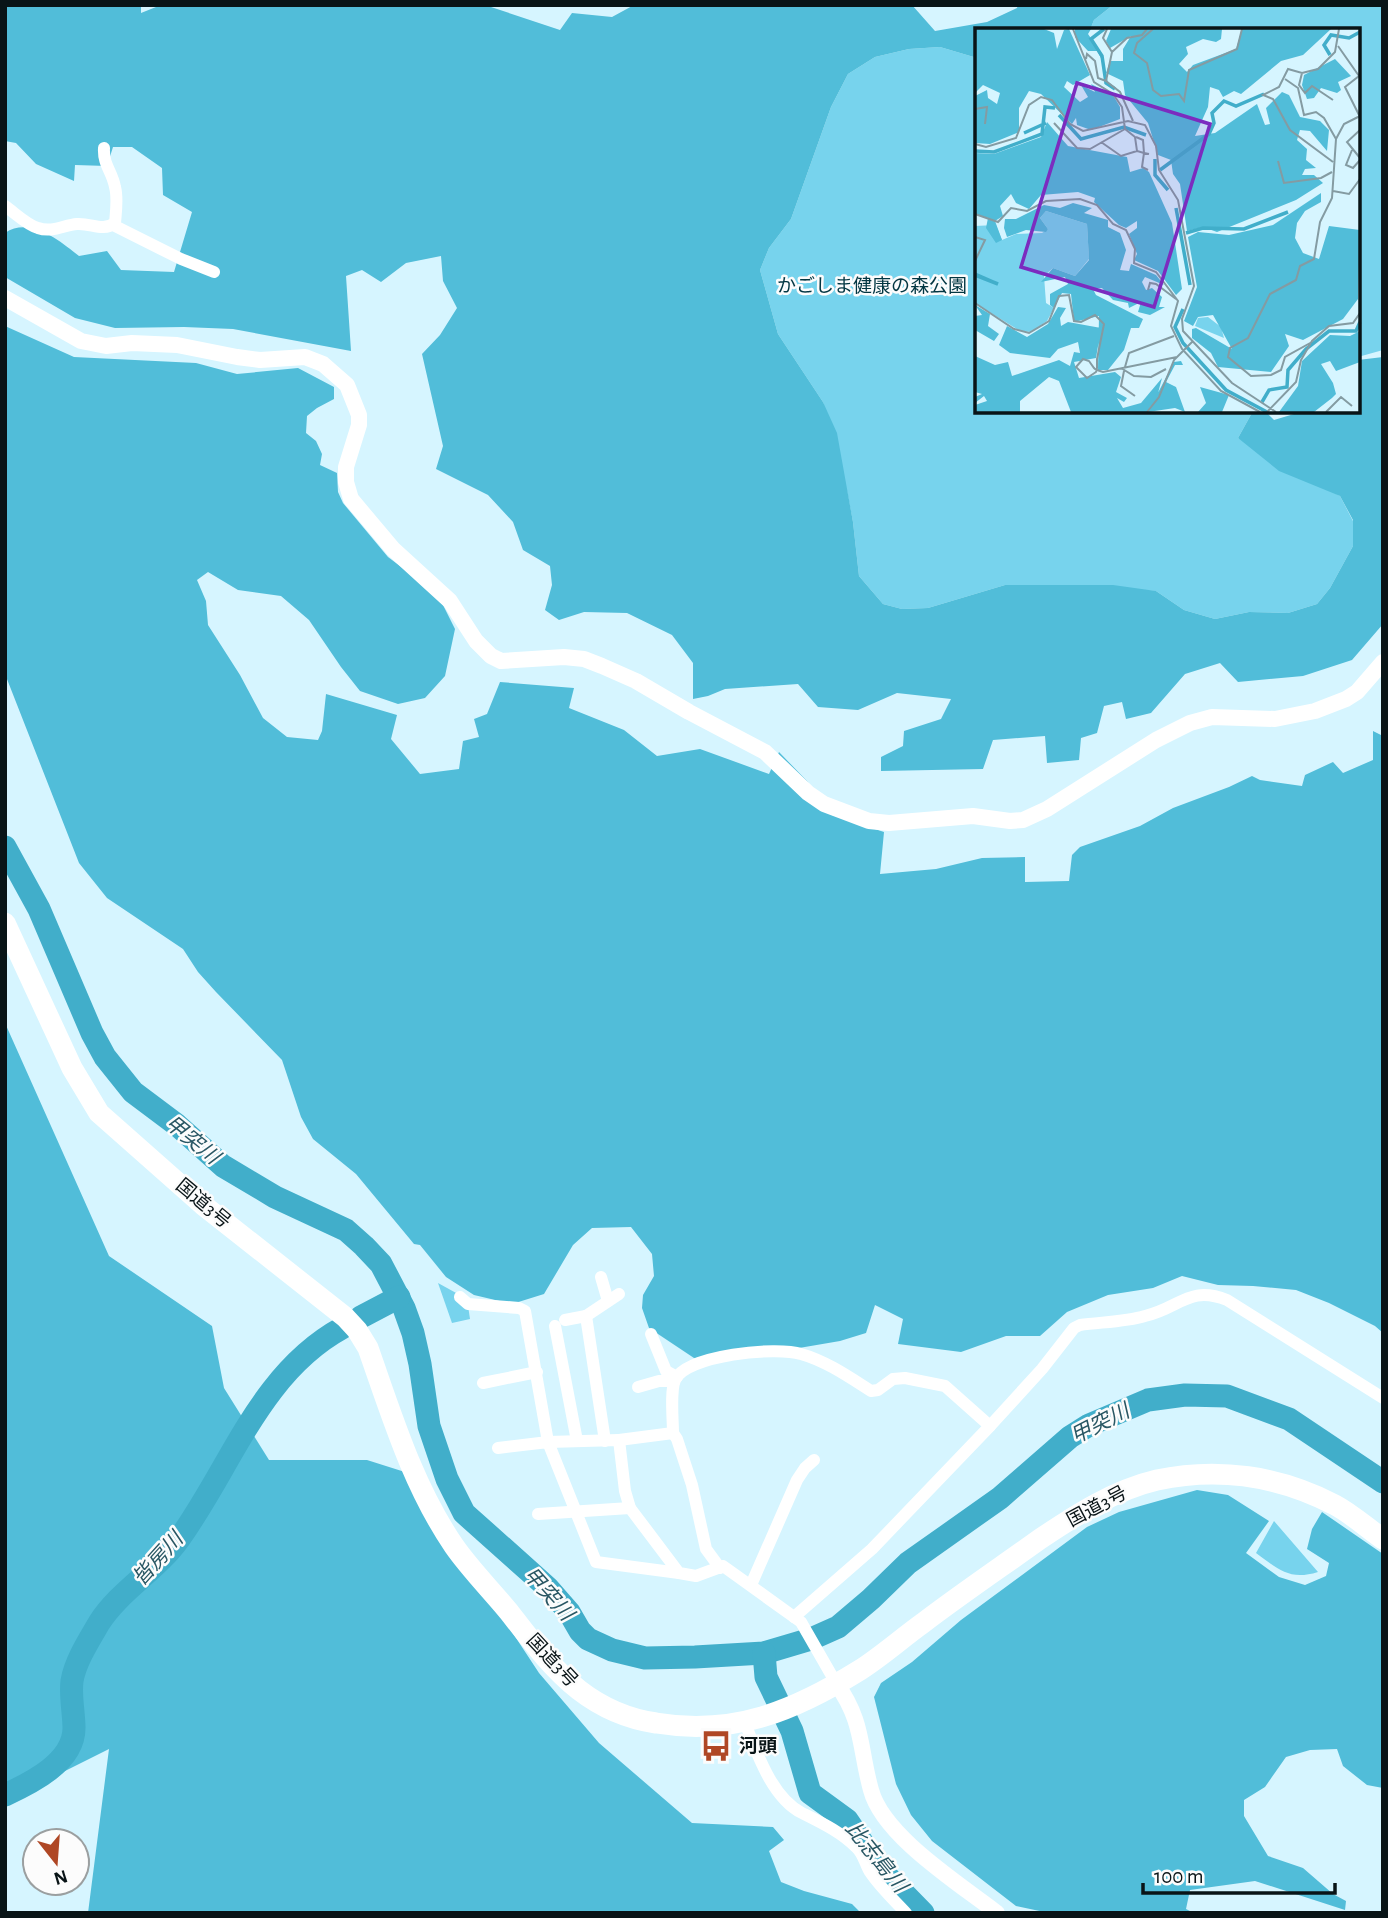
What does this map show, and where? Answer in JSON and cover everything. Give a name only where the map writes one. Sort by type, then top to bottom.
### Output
[{"type":"highway","name":"国道3号","points":[[5,923],[72,1068],[99,1113],[203,1205],[345,1317],[357,1330],[368,1348],[411,1467],[444,1529],[464,1559],[546,1659],[597,1703],[632,1717],[683,1728],[711,1728],[745,1723],[772,1715],[797,1705],[832,1676],[861,1669],[977,1583],[1073,1517],[1117,1494],[1155,1480],[1191,1475],[1234,1474],[1286,1485],[1338,1507],[1383,1539]]},
{"type":"street","points":[[5,206],[36,228],[48,230],[78,224],[102,228],[113,225],[116,223],[115,184],[103,160],[104,148]]},
{"type":"street","points":[[113,225],[181,259],[214,272]]},
{"type":"street","points":[[5,298],[81,341],[106,346],[155,343],[260,360],[305,357],[323,364],[347,385],[359,415],[359,425],[346,467],[346,482],[351,499],[393,549],[450,601],[476,640],[491,656],[501,661],[564,657],[584,659],[602,666],[636,681],[765,752],[808,793],[824,804],[869,821],[890,823],[973,816],[1023,820],[1047,809],[1156,740],[1190,723],[1212,717],[1275,719],[1315,711],[1357,692],[1383,662]]},
{"type":"street","points":[[601,1277],[608,1301]]},
{"type":"street","points":[[797,1620],[872,1549],[990,1426],[1042,1369],[1074,1328],[1080,1325],[1145,1317],[1189,1297],[1209,1293],[1227,1300],[1383,1398]]},
{"type":"street","points":[[578,1441],[560,1323],[586,1316],[619,1294]]},
{"type":"street","points":[[460,1297],[468,1304],[519,1308],[525,1311],[548,1442],[596,1562],[696,1576],[723,1566],[797,1620],[847,1698],[858,1723],[871,1791],[889,1826],[997,1913]]},
{"type":"street","points":[[586,1316],[605,1441]]},
{"type":"street","points":[[651,1334],[666,1371],[676,1379]]},
{"type":"street","points":[[720,1568],[706,1549],[692,1485],[673,1433],[676,1379],[682,1369],[706,1360],[764,1351],[798,1353],[824,1363],[872,1391],[878,1390],[893,1379],[905,1378],[945,1386],[990,1426]]},
{"type":"street","points":[[483,1383],[537,1372]]},
{"type":"street","points":[[638,1387],[676,1379]]},
{"type":"street","points":[[498,1448],[548,1442],[619,1440],[673,1433]]},
{"type":"street","points":[[619,1440],[625,1491],[630,1508],[679,1573]]},
{"type":"street","points":[[751,1585],[797,1480],[814,1461]]},
{"type":"street","points":[[538,1514],[630,1508]]},
{"type":"street","points":[[745,1723],[762,1765],[778,1791],[800,1813],[816,1818],[860,1850],[870,1872],[906,1913]]},
{"type":"green space","points":[[1113,5],[1383,5],[1383,350],[1360,356],[1360,28],[1091,28],[1094,20]]},
{"type":"green space","name":"かごしま健康の森公園","points":[[940,47],[975,57],[975,413],[1252,413],[1238,438],[1340,496],[1353,521],[1353,546],[1330,588],[1317,604],[1288,613],[1249,612],[1215,619],[1184,610],[1156,591],[1005,585],[928,608],[902,609],[883,604],[859,576],[847,491],[823,402],[778,334],[760,270],[769,248],[791,219],[831,107],[848,74],[875,57],[909,49]]},
{"type":"green space","points":[[438,1283],[467,1299],[470,1319],[452,1323]]},
{"type":"green space","points":[[1274,1521],[1318,1572],[1299,1575],[1284,1572],[1256,1553]]},
{"type":"shaded area","points":[[5,5],[141,5],[141,13],[161,5],[491,5],[560,30],[572,13],[612,17],[634,5],[912,5],[935,31],[987,22],[1017,8],[1018,5],[1113,5],[1094,20],[1091,28],[975,28],[975,57],[940,47],[909,49],[875,57],[848,74],[831,107],[791,219],[769,248],[760,270],[778,334],[823,402],[837,433],[853,522],[859,576],[883,604],[902,609],[928,608],[1005,585],[1113,585],[1156,591],[1184,610],[1215,619],[1249,612],[1288,613],[1317,604],[1330,588],[1353,546],[1353,520],[1340,496],[1279,471],[1238,438],[1252,413],[1267,413],[1274,420],[1297,413],[1360,413],[1360,360],[1383,357],[1383,624],[1352,660],[1303,676],[1238,682],[1220,663],[1185,674],[1151,713],[1126,719],[1122,702],[1104,706],[1097,733],[1081,738],[1079,760],[1047,763],[1045,736],[993,740],[983,769],[881,771],[881,757],[903,746],[904,731],[941,719],[951,699],[897,693],[858,710],[818,707],[798,684],[725,689],[693,699],[693,663],[672,635],[627,613],[584,612],[559,620],[545,610],[552,585],[550,566],[523,550],[513,522],[488,495],[436,469],[443,446],[422,354],[440,335],[457,308],[443,281],[441,256],[406,263],[381,282],[362,270],[346,276],[351,351],[233,329],[115,328],[75,318],[5,277],[5,233],[15,228],[34,229],[44,232],[79,256],[107,251],[121,270],[174,272],[192,212],[163,195],[162,168],[132,147],[113,147],[107,166],[75,165],[74,181],[36,164],[16,143],[5,141]]},
{"type":"shaded area","points":[[5,326],[74,357],[196,363],[237,374],[298,368],[334,387],[334,399],[307,416],[306,433],[316,441],[322,454],[320,465],[337,473],[338,492],[343,503],[388,557],[416,578],[443,605],[455,629],[445,676],[425,698],[398,704],[360,691],[309,620],[281,596],[238,590],[208,572],[197,580],[206,601],[208,625],[263,718],[287,737],[318,740],[322,731],[326,694],[397,715],[391,739],[420,774],[459,769],[463,741],[479,737],[474,719],[487,714],[500,682],[574,688],[569,708],[624,730],[657,756],[700,749],[769,774],[779,752],[807,781],[832,815],[884,832],[880,874],[936,869],[982,858],[1025,857],[1025,882],[1069,881],[1072,855],[1080,847],[1140,826],[1173,808],[1252,776],[1260,780],[1302,786],[1305,775],[1333,762],[1343,773],[1373,760],[1373,731],[1383,736],[1383,1333],[1375,1326],[1329,1303],[1296,1290],[1218,1285],[1182,1276],[1153,1288],[1108,1295],[1067,1312],[1040,1336],[1006,1336],[961,1352],[898,1344],[903,1319],[875,1305],[866,1333],[840,1341],[799,1348],[694,1358],[649,1328],[642,1308],[643,1295],[654,1276],[652,1254],[631,1227],[592,1228],[573,1245],[544,1294],[512,1304],[474,1295],[446,1277],[420,1245],[414,1244],[356,1174],[313,1139],[301,1117],[282,1060],[198,972],[183,949],[107,898],[79,863],[5,674]]},
{"type":"shaded area","points":[[5,1023],[109,1256],[212,1326],[224,1388],[269,1460],[367,1460],[408,1473],[539,1673],[599,1743],[692,1823],[773,1827],[784,1840],[769,1851],[781,1882],[852,1904],[861,1913],[88,1913],[109,1749],[5,1801]]},
{"type":"shaded area","points":[[1197,1490],[1228,1495],[1269,1521],[1246,1553],[1279,1577],[1305,1585],[1326,1576],[1329,1563],[1307,1549],[1312,1529],[1322,1512],[1383,1554],[1383,1788],[1367,1785],[1343,1766],[1337,1749],[1310,1750],[1286,1757],[1265,1787],[1244,1800],[1244,1816],[1268,1856],[1303,1868],[1333,1894],[1346,1901],[1345,1910],[1255,1881],[1190,1890],[1186,1909],[1194,1913],[1049,1913],[1016,1906],[932,1841],[911,1815],[896,1784],[874,1697],[881,1683],[1087,1527],[1119,1512]]},
{"type":"waterway","name":"甲突川","points":[[5,847],[39,909],[92,1033],[105,1057],[133,1092],[177,1125],[223,1166],[275,1197],[346,1230],[381,1264],[404,1308],[413,1333],[429,1426],[447,1479],[464,1513],[548,1588],[588,1639],[612,1650],[645,1658],[764,1653],[811,1639],[838,1627],[908,1563],[1000,1498],[1070,1437],[1089,1425],[1148,1400],[1185,1395],[1227,1396],[1289,1419],[1383,1482]]},
{"type":"waterway","name":"皆房川","points":[[361,1317],[399,1297]]},
{"type":"waterway","name":"皆房川","points":[[5,1795],[49,1770],[67,1751],[74,1728],[71,1693],[76,1666],[107,1611],[160,1561],[179,1539],[249,1423],[289,1370],[314,1347],[342,1328]]},
{"type":"waterway","name":"比志島川","points":[[764,1653],[766,1677],[792,1731],[810,1793],[847,1820],[881,1870],[923,1913]]},
{"type":"place","name":"河頭","points":[[716,1746]]}]
